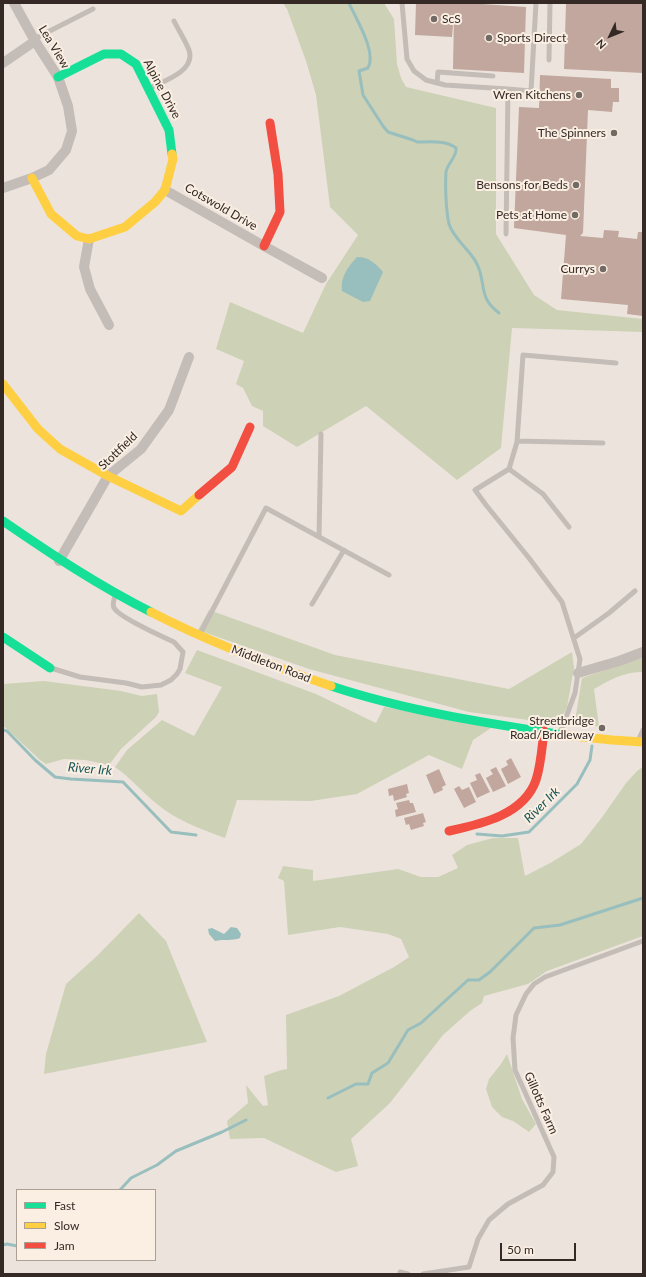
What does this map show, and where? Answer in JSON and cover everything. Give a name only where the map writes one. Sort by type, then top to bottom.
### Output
[{"type":"street","name":"Lea View","points":[[3,188],[32,178],[49,170],[66,150],[72,131],[68,106],[58,77],[14,3]]},
{"type":"street","points":[[3,63],[35,40]]},
{"type":"street","name":"Alpine Drive","points":[[58,77],[104,54],[121,54],[136,64],[169,130],[173,159],[165,190],[155,202],[125,227],[89,239]]},
{"type":"street","name":"Cotswold Drive","points":[[264,246],[280,212],[278,174],[270,123]]},
{"type":"street","points":[[32,178],[51,214],[77,236],[89,239],[84,267],[90,289],[109,325]]},
{"type":"street","name":"Cotswold Drive","points":[[165,190],[322,278]]},
{"type":"street","name":"Stottfield","points":[[59,561],[108,476],[141,449],[169,410],[189,357]]},
{"type":"street","points":[[3,384],[38,429],[60,448],[108,476],[181,511],[232,467],[250,427]]},
{"type":"street","name":"Middleton Road","points":[[3,521],[59,561],[116,595],[198,636],[281,670],[362,695],[452,716],[563,734],[640,742]]},
{"type":"street","points":[[3,637],[50,668]]},
{"type":"street","points":[[578,673],[643,652]]},
{"type":"street","points":[[449,831],[495,818],[516,806],[527,796],[536,780],[544,731]]},
{"type":"lane","points":[[402,3],[406,59],[414,71],[426,80],[446,85],[531,91],[536,3]]},
{"type":"lane","points":[[549,60],[550,3]]},
{"type":"lane","points":[[35,40],[93,9]]},
{"type":"lane","points":[[149,89],[187,67],[190,58],[189,50],[174,22]]},
{"type":"lane","points":[[437,83],[438,72],[493,76]]},
{"type":"lane","points":[[506,234],[508,89]]},
{"type":"lane","points":[[563,734],[575,693],[580,660],[562,602],[486,505],[476,490],[509,469],[517,441],[523,355],[616,363]]},
{"type":"lane","points":[[319,536],[321,434]]},
{"type":"lane","points":[[517,441],[603,443]]},
{"type":"lane","points":[[509,469],[542,494],[569,527]]},
{"type":"lane","points":[[198,636],[266,508],[388,575]]},
{"type":"lane","points":[[312,604],[344,550]]},
{"type":"lane","points":[[574,638],[609,613],[635,591]]},
{"type":"lane","points":[[50,668],[80,677],[126,683],[142,687],[161,685],[171,680],[177,674],[183,652],[180,648],[174,642],[127,618],[114,608],[113,602],[116,595]]},
{"type":"lane","points":[[640,742],[643,730]]},
{"type":"lane","name":"Gillotts Farm","points":[[423,1274],[469,1267],[478,1239],[489,1220],[508,1204],[543,1185],[553,1172],[554,1157],[515,1070],[513,1038],[516,1015],[526,994],[534,984],[545,977],[643,941]]},
{"type":"lane","points":[[400,1272],[408,1274]]},
{"type":"green space","points":[[283,3],[384,3],[394,19],[397,64],[401,78],[406,87],[496,108],[496,234],[534,295],[557,310],[643,319],[643,332],[512,328],[501,448],[457,480],[366,406],[297,447],[263,426],[263,411],[252,406],[243,388],[236,384],[244,361],[216,349],[230,302],[303,333],[326,284],[358,235],[330,207],[316,95],[306,61],[287,9]]},
{"type":"green space","points":[[209,610],[335,655],[509,689],[572,652],[574,668],[567,707],[558,724],[469,712],[309,669],[198,630]]},
{"type":"green space","points":[[197,650],[316,694],[376,723],[384,707],[494,726],[473,740],[462,769],[429,755],[357,794],[311,801],[237,800],[225,838],[190,824],[165,810],[115,767],[127,750],[162,720],[194,736],[222,687],[185,673]]},
{"type":"green space","points":[[643,657],[643,672],[630,673],[612,679],[594,689],[599,727],[575,721],[582,678]]},
{"type":"green space","points":[[44,681],[121,691],[142,696],[157,694],[159,712],[156,717],[121,749],[109,765],[85,760],[64,759],[46,764],[3,726],[3,684]]},
{"type":"green space","points":[[643,767],[643,936],[547,971],[528,984],[484,996],[482,1003],[470,1011],[443,1035],[390,1103],[351,1139],[358,1166],[336,1172],[264,1138],[230,1139],[227,1121],[248,1103],[246,1085],[263,1106],[268,1105],[264,1076],[287,1069],[286,1015],[339,996],[394,967],[409,957],[401,939],[388,934],[340,927],[288,935],[284,881],[278,878],[283,866],[313,870],[313,881],[398,869],[421,877],[438,877],[458,868],[452,855],[467,845],[493,838],[518,838],[525,876],[552,862],[581,844],[626,783]]},
{"type":"green space","points":[[139,913],[166,941],[207,1042],[44,1074],[46,1054],[66,984],[98,955]]},
{"type":"green space","points":[[507,1054],[522,1099],[536,1124],[529,1132],[513,1121],[502,1117],[492,1107],[486,1089],[489,1079]]},
{"type":"water","points":[[357,257],[372,261],[383,272],[370,301],[363,302],[342,291],[343,277]]},
{"type":"water","points":[[231,927],[237,928],[241,934],[240,938],[215,941],[209,934],[208,929],[212,928],[224,934]]},
{"type":"building","name":"Sports Direct","points":[[416,3],[468,3],[526,7],[524,73],[453,69],[454,15],[452,37],[415,35]]},
{"type":"building","points":[[566,3],[643,3],[643,73],[564,69]]},
{"type":"building","points":[[540,75],[611,79],[611,88],[619,88],[619,102],[613,102],[612,112],[588,110],[583,233],[580,236],[603,238],[604,230],[619,231],[618,237],[637,239],[638,232],[643,232],[643,316],[627,314],[628,305],[561,299],[566,235],[514,228],[519,107],[539,108]]},
{"type":"building","points":[[511,758],[521,777],[508,784],[501,769],[508,765],[506,761]]},
{"type":"building","points":[[496,767],[506,786],[493,792],[486,778],[493,774],[490,770]]},
{"type":"building","points":[[439,769],[446,785],[442,787],[443,790],[434,794],[426,775]]},
{"type":"building","points":[[480,773],[490,792],[477,798],[470,783],[477,780],[475,775]]},
{"type":"building","points":[[407,784],[409,793],[406,794],[407,797],[394,801],[393,795],[389,796],[388,789]]},
{"type":"building","points":[[459,786],[462,790],[469,787],[476,802],[464,808],[454,789]]},
{"type":"building","points":[[409,800],[410,803],[413,803],[416,812],[396,817],[395,810],[398,809],[396,803]]},
{"type":"building","points":[[423,813],[426,822],[423,823],[424,826],[411,830],[409,824],[406,825],[404,818]]},
{"type":"waterway","points":[[349,3],[368,45],[370,53],[368,68],[359,71],[363,95],[383,126],[388,132],[417,142],[442,143],[452,145],[456,148],[455,154],[446,172],[446,198],[449,224],[457,239],[476,262],[485,295],[492,307],[499,313]]},
{"type":"waterway","name":"River Irk","points":[[3,730],[7,731],[35,760],[55,777],[123,782],[171,832],[196,835]]},
{"type":"waterway","name":"River Irk","points":[[477,834],[502,836],[529,832],[577,784],[590,760],[592,746]]},
{"type":"waterway","points":[[328,1098],[356,1084],[368,1084],[372,1073],[388,1063],[408,1030],[421,1023],[468,980],[479,980],[490,972],[534,928],[560,925],[643,898]]},
{"type":"waterway","points":[[121,1189],[131,1178],[157,1165],[176,1151],[222,1132],[246,1120]]},
{"type":"waterway","points":[[3,1245],[7,1244],[16,1246]]},
{"type":"traffic: fast","points":[[58,77],[104,54],[121,54],[136,64],[169,130],[172,154]]},
{"type":"traffic: fast","points":[[3,521],[76,569],[151,612]]},
{"type":"traffic: fast","points":[[3,637],[50,668]]},
{"type":"traffic: fast","points":[[331,686],[388,703],[476,721],[564,735]]},
{"type":"traffic: slow","points":[[32,178],[51,214],[77,236],[89,239],[125,227],[155,202],[165,190],[173,159],[172,154]]},
{"type":"traffic: slow","points":[[3,384],[38,429],[60,449],[108,476],[181,511],[199,495]]},
{"type":"traffic: slow","points":[[151,612],[240,652],[331,686]]},
{"type":"traffic: slow","points":[[564,735],[643,742]]},
{"type":"traffic: jam","points":[[264,246],[280,212],[278,174],[270,123]]},
{"type":"traffic: jam","points":[[199,495],[232,467],[250,427]]},
{"type":"traffic: jam","points":[[449,831],[474,825],[500,816],[512,810],[522,802],[530,792],[538,774],[544,731]]},
{"type":"place","name":"ScS","points":[[434,19]]},
{"type":"place","name":"Sports Direct","points":[[489,38]]},
{"type":"place","name":"Wren Kitchens","points":[[579,95]]},
{"type":"place","name":"The Spinners","points":[[614,133]]},
{"type":"place","name":"Bensons for Beds","points":[[576,185]]},
{"type":"place","name":"Pets at Home","points":[[575,215]]},
{"type":"place","name":"Currys","points":[[603,269]]},
{"type":"place","name":"Streetbridge Road/Bridleway","points":[[602,728]]}]
